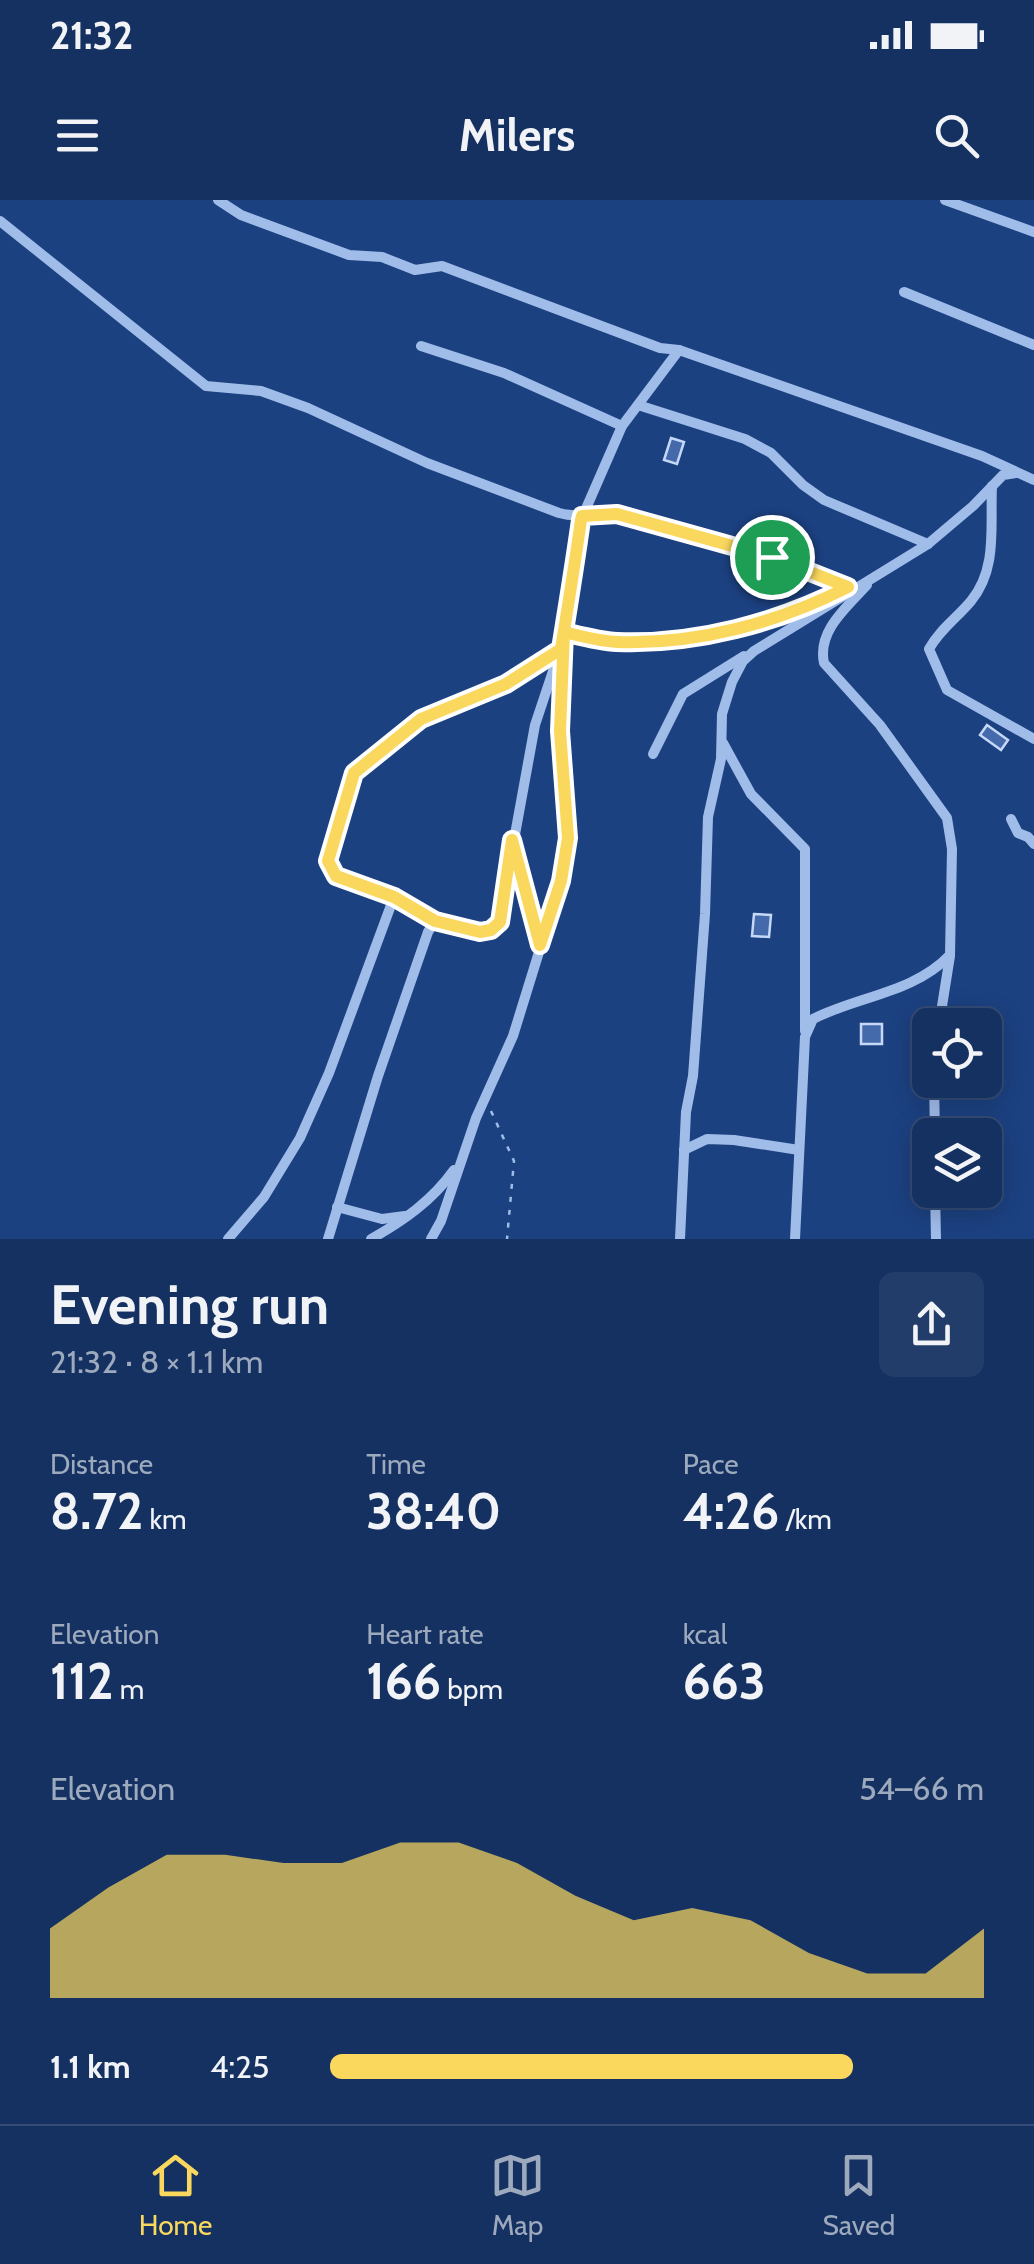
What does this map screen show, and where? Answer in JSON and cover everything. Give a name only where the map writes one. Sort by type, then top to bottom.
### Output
[{"type":"street","points":[[218,200],[241,214],[349,255],[382,257],[414,270],[442,266],[660,348],[679,350],[982,456],[1034,480]]},
{"type":"street","points":[[945,200],[1034,232]]},
{"type":"street","points":[[0,221],[206,386],[261,391],[568,516],[617,514],[666,526],[772,557],[850,588]]},
{"type":"street","points":[[904,292],[1034,345]]},
{"type":"street","points":[[422,346],[504,373],[622,426]]},
{"type":"street","points":[[328,1239],[428,932],[435,921],[480,932],[491,930],[500,922],[535,725],[561,649],[582,516],[622,426],[679,350]]},
{"type":"street","points":[[638,405],[746,439],[771,453],[824,500],[928,544]]},
{"type":"street","points":[[564,632],[614,642],[752,626],[874,577],[928,544],[1003,475],[1016,473]]},
{"type":"street","points":[[992,485],[991,552],[984,583],[938,633],[930,649],[947,690],[1034,739]]},
{"type":"street","points":[[874,577],[832,626],[821,650],[824,663],[880,725],[947,818],[952,850],[950,954],[941,1008]]},
{"type":"street","points":[[653,754],[683,694],[850,588]]},
{"type":"street","points":[[228,1239],[264,1197],[300,1138],[329,1073],[394,897],[336,876],[328,861],[354,773],[421,719],[506,684],[561,649]]},
{"type":"street","points":[[429,1239],[440,1221],[485,1098],[513,1036],[561,881],[568,838],[560,731],[561,649]]},
{"type":"street","points":[[680,1239],[708,817],[722,742],[722,714],[732,682],[754,650]]},
{"type":"street","points":[[722,742],[750,794],[801,842],[806,855],[804,1037],[795,1239]]},
{"type":"street","points":[[1011,819],[1018,834],[1034,844]]},
{"type":"street","points":[[512,840],[540,945]]},
{"type":"street","points":[[804,1037],[813,1018],[908,984],[929,974],[950,954]]},
{"type":"street","points":[[684,1150],[707,1139],[799,1150]]},
{"type":"street","points":[[371,1239],[411,1215],[443,1186],[462,1157]]},
{"type":"street","points":[[337,1207],[382,1219],[411,1215]]},
{"type":"street","points":[[935,1208],[936,1239]]},
{"type":"path","points":[[394,897],[435,921]]},
{"type":"path","points":[[485,1098],[514,1160],[508,1239]]},
{"type":"building","points":[[671,438],[684,442],[677,464],[664,460]]},
{"type":"building","points":[[987,725],[1008,740],[1001,750],[980,735]]},
{"type":"building","points":[[754,914],[771,915],[769,937],[752,936]]},
{"type":"building","points":[[861,1024],[882,1024],[882,1044],[861,1044]]},
{"type":"route","points":[[617,514],[772,557],[848,587],[752,626],[664,640],[614,642],[564,632],[560,731],[568,838],[561,881],[540,945],[512,840],[500,922],[491,930],[480,932],[435,921],[394,897],[336,876],[328,861],[354,773],[421,719],[506,684],[561,649],[582,516],[617,514]]}]
